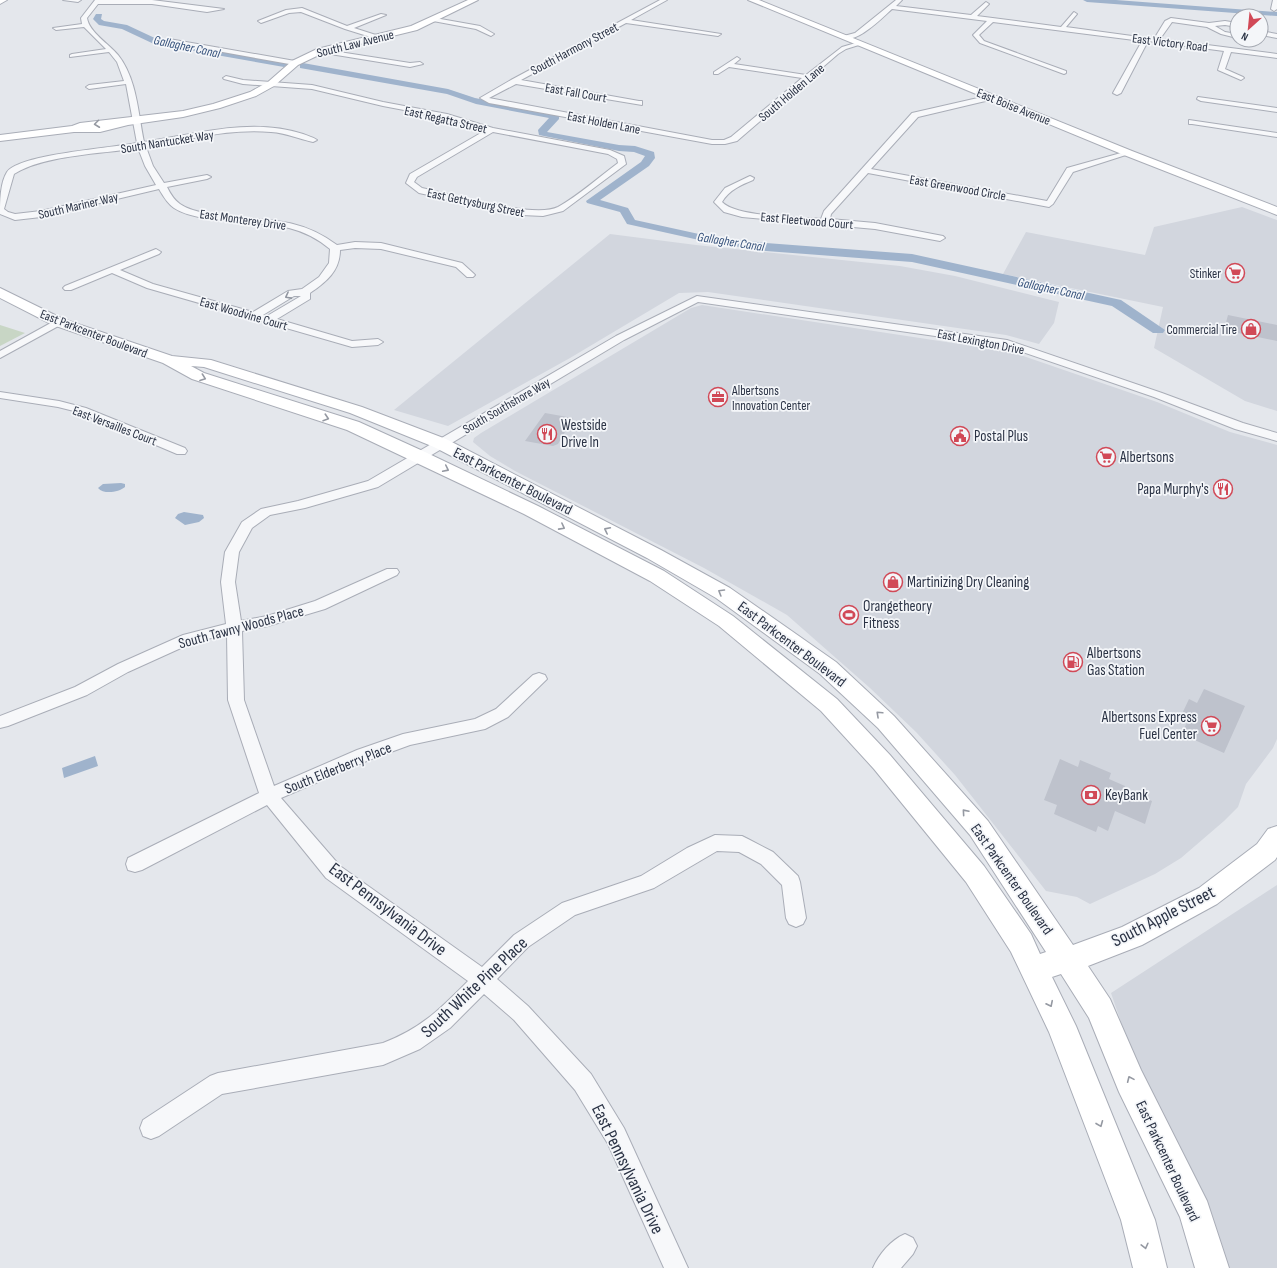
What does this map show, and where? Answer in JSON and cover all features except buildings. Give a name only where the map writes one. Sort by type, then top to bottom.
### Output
[{"type":"main road","name":"South Law Avenue","points":[[0,138],[74,129],[82,130],[117,126],[126,122],[183,114],[216,106],[253,94],[271,84],[295,63],[320,51],[414,28],[435,20],[448,11],[474,0]]},
{"type":"main road","name":"East Boise Avenue","points":[[752,0],[1128,153],[1277,211]]},
{"type":"main road","name":"East Parkcenter Boulevard","points":[[0,292],[58,322],[168,360],[198,376],[353,426],[531,510],[657,576],[726,621],[829,705],[882,762],[975,874],[1021,944],[1061,1026],[1138,1220],[1150,1268]]},
{"type":"main road","name":"East Parkcenter Boulevard","points":[[168,360],[206,363],[356,410],[440,443],[654,554],[723,593],[828,668],[886,722],[979,828],[1100,1009],[1130,1081],[1195,1213],[1212,1268]]},
{"type":"main road","name":"South Apple Street","points":[[1034,969],[1067,958],[1089,953],[1132,936],[1208,896],[1266,852],[1277,836]]},
{"type":"street","points":[[66,0],[78,0]]},
{"type":"street","name":"South Harmony Street","points":[[484,98],[664,0]]},
{"type":"street","points":[[843,37],[857,34],[899,0]]},
{"type":"street","points":[[1274,9],[1276,0]]},
{"type":"street","points":[[56,28],[85,25],[84,18],[97,1],[152,2],[207,10],[221,9]]},
{"type":"street","points":[[973,17],[986,4]]},
{"type":"street","points":[[261,21],[281,13],[298,10],[308,5]]},
{"type":"street","name":"East Victory Road","points":[[890,7],[1277,56]]},
{"type":"street","points":[[298,10],[306,11],[346,28],[377,37]]},
{"type":"street","points":[[1062,29],[1074,14]]},
{"type":"street","points":[[346,28],[382,15]]},
{"type":"street","points":[[435,20],[478,27],[490,34]]},
{"type":"street","points":[[991,20],[976,35],[982,42],[1064,72]]},
{"type":"street","points":[[1156,41],[1167,22],[1170,20],[1209,25],[1229,24]]},
{"type":"street","points":[[625,21],[718,34]]},
{"type":"street","name":"East Monterey Drive","points":[[85,25],[122,66],[129,82],[138,121],[141,145],[153,173],[168,198],[179,207],[200,214],[223,218],[268,221],[301,228],[325,239],[335,248]]},
{"type":"street","points":[[1209,25],[1223,33],[1229,34]]},
{"type":"street","points":[[1116,93],[1146,39]]},
{"type":"street","points":[[169,41],[295,63]]},
{"type":"street","name":"South Holden Lane","points":[[724,142],[734,139],[844,48],[859,44]]},
{"type":"street","points":[[72,56],[109,50]]},
{"type":"street","points":[[1228,50],[1221,70],[1241,78]]},
{"type":"street","points":[[320,51],[410,65],[420,64]]},
{"type":"street","points":[[716,73],[739,58]]},
{"type":"street","points":[[729,65],[808,77]]},
{"type":"street","name":"East Regatta Street","points":[[226,78],[243,82],[320,89],[383,104],[447,116],[492,130],[610,152],[621,158],[622,164],[560,209],[543,214]]},
{"type":"street","name":"East Fall Court","points":[[513,81],[639,103]]},
{"type":"street","points":[[89,87],[129,82]]},
{"type":"street","points":[[825,222],[827,213],[915,115],[991,97]]},
{"type":"street","name":"East Holden Lane","points":[[484,98],[489,101],[704,141],[724,142]]},
{"type":"street","points":[[1201,99],[1277,110]]},
{"type":"street","points":[[1192,122],[1277,135]]},
{"type":"street","name":"South Nantucket Way","points":[[21,166],[39,160],[218,132],[243,130],[286,132],[301,135],[313,140]]},
{"type":"street","name":"East Gettysburg Street","points":[[492,130],[413,176],[410,183],[419,190],[522,212],[543,214]]},
{"type":"street","name":"East Greenwood Circle","points":[[866,170],[1050,204],[1070,170],[1128,153]]},
{"type":"street","name":"South Mariner Way","points":[[21,166],[10,173],[0,209],[5,214],[15,216],[41,214],[161,186],[207,177]]},
{"type":"street","name":"East Fleetwood Court","points":[[750,178],[731,188],[720,197],[718,202],[721,207],[727,211],[746,215],[888,228],[940,238]]},
{"type":"street","points":[[255,316],[292,293],[305,292],[326,277],[333,268],[336,258],[335,248],[355,245],[381,246],[459,265],[470,275]]},
{"type":"street","points":[[68,288],[156,252]]},
{"type":"street","name":"East Woodvine Court","points":[[112,270],[150,286],[352,344],[378,342]]},
{"type":"street","points":[[269,320],[306,297],[305,292]]},
{"type":"street","name":"East Lexington Drive","points":[[697,299],[1007,343],[1151,392],[1239,426],[1277,437]]},
{"type":"street","name":"South Southshore Way","points":[[266,512],[300,505],[373,484],[440,443],[620,338],[697,299]]},
{"type":"street","points":[[0,355],[58,322]]},
{"type":"street","name":"East Versailles Court","points":[[0,395],[82,410],[181,451]]},
{"type":"street","name":"East Pennsylvania Drive","points":[[266,512],[247,525],[232,552],[228,582],[234,627],[236,700],[269,796],[333,872],[483,980],[521,1013],[584,1082],[616,1136],[676,1268]]},
{"type":"street","name":"South Tawny Woods Place","points":[[2,722],[80,691],[123,668],[188,638],[268,621],[320,605],[392,572]]},
{"type":"street","name":"South Elderberry Place","points":[[135,864],[269,796],[364,755],[403,741],[479,725],[502,713],[539,679]]},
{"type":"street","name":"South White Pine Place","points":[[151,1128],[218,1084],[382,1054],[413,1042],[442,1021],[521,941],[569,909],[647,882],[714,843],[742,844],[767,858],[791,882],[796,918]]},
{"type":"street","points":[[886,1268],[905,1246]]},
{"type":"shaded area","points":[[1242,207],[1277,220],[1277,411],[1245,401],[1154,348],[1163,307],[1003,274],[1026,232],[1145,255],[1154,227]]},
{"type":"shaded area","points":[[610,234],[696,245],[900,266],[955,276],[1059,302],[1054,323],[1039,344],[1006,335],[708,292],[679,293],[570,358],[448,426],[394,410]]},
{"type":"shaded area","points":[[702,305],[1012,352],[1157,402],[1230,432],[1277,445],[1277,739],[1273,748],[1246,784],[1238,807],[1181,858],[1155,874],[1090,904],[1077,897],[1046,891],[955,775],[916,732],[870,688],[787,615],[704,568],[515,471],[490,456],[473,442],[474,438],[481,433],[691,308]]},
{"type":"shaded area","points":[[1277,885],[1277,1268],[1205,1268],[1111,993]]},
{"type":"green space","points":[[0,325],[25,333],[0,346]]},
{"type":"water","points":[[103,484],[125,484],[125,487],[115,491],[104,492],[98,488]]},
{"type":"water","points":[[184,512],[203,515],[204,518],[199,522],[185,525],[175,518],[178,514]]},
{"type":"water","points":[[95,756],[98,766],[64,778],[62,768]]},
{"type":"waterway","points":[[1087,0],[1277,14]]},
{"type":"waterway","name":"Gallagher Canal","points":[[99,16],[97,19],[102,23],[124,27],[157,42],[284,64]]},
{"type":"waterway","name":"Gallagher Canal","points":[[303,66],[448,92],[471,99]]},
{"type":"waterway","name":"Gallagher Canal","points":[[476,101],[556,117],[543,130],[542,133],[545,134],[619,148],[635,149],[650,154],[650,158],[645,164],[591,201],[624,210],[631,222],[708,239],[766,247],[912,258],[1116,303],[1158,330]]},
{"type":"place","name":"Stinker","points":[[1235,273]]},
{"type":"place","name":"Commercial Tire","points":[[1251,329]]},
{"type":"place","name":"Albertsons Innovation Center","points":[[718,397]]},
{"type":"place","name":"Westside Drive In","points":[[547,434]]},
{"type":"place","name":"Postal Plus","points":[[960,436]]},
{"type":"place","name":"Albertsons","points":[[1106,457]]},
{"type":"place","name":"Papa Murphy's","points":[[1223,489]]},
{"type":"place","name":"Martinizing Dry Cleaning","points":[[893,582]]},
{"type":"place","name":"Orangetheory Fitness","points":[[849,615]]},
{"type":"place","name":"Albertsons Gas Station","points":[[1073,662]]},
{"type":"place","name":"Albertsons Express Fuel Center","points":[[1211,726]]},
{"type":"place","name":"KeyBank","points":[[1091,795]]}]
